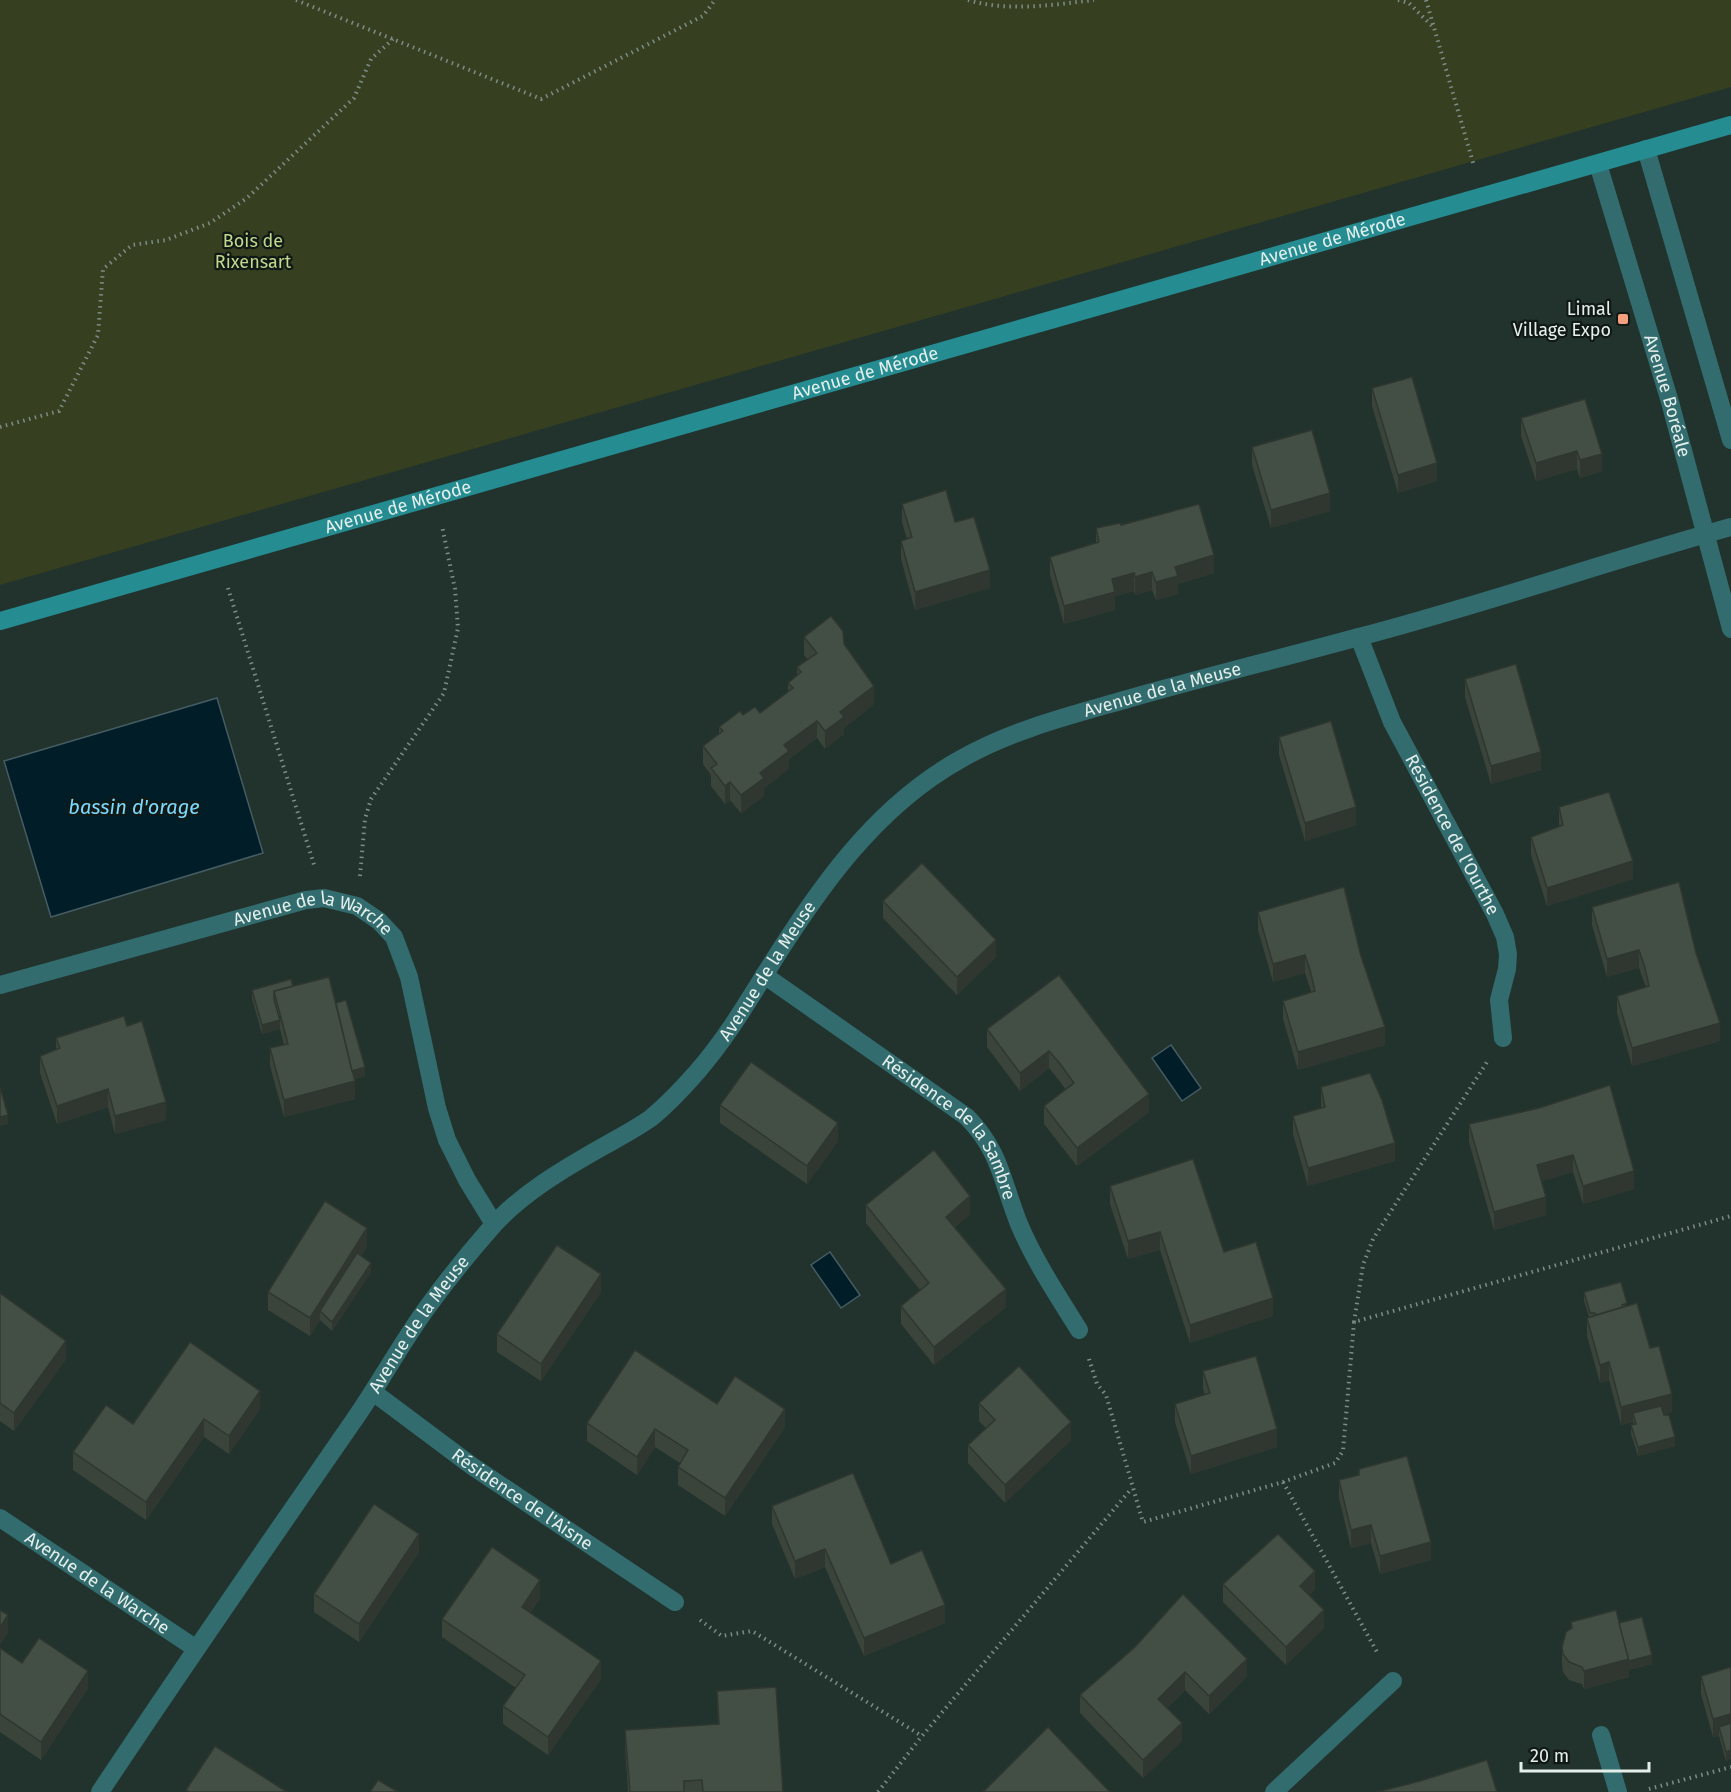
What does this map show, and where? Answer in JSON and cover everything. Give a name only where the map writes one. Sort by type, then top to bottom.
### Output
[{"type":"street","name":"Avenue de Mérode","points":[[0,621],[1731,125]]},
{"type":"street","points":[[1646,149],[1731,440]]},
{"type":"street","name":"Avenue Boréale","points":[[1598,164],[1670,402],[1731,629]]},
{"type":"street","name":"Avenue de la Meuse","points":[[100,1792],[195,1648],[373,1392],[428,1307],[494,1224],[517,1203],[547,1182],[582,1158],[648,1120],[672,1100],[717,1047],[741,1014],[821,888],[874,826],[932,778],[958,760],[1018,731],[1226,670],[1359,637],[1731,527]]},
{"type":"street","name":"Résidence de l'Ourthe","points":[[1359,637],[1392,722],[1495,914],[1505,937],[1508,962],[1499,1000],[1503,1038]]},
{"type":"street","name":"Avenue de la Warche","points":[[0,985],[306,900],[324,898],[357,906],[379,921],[394,937],[409,977],[437,1108],[447,1140],[467,1180],[494,1224]]},
{"type":"street","name":"Résidence de la Sambre","points":[[764,975],[949,1104],[980,1130],[992,1148],[1018,1223],[1033,1254],[1079,1330]]},
{"type":"street","name":"Résidence de l'Aisne","points":[[373,1392],[472,1466],[675,1602]]},
{"type":"street","name":"Avenue de la Warche","points":[[0,1518],[195,1648]]},
{"type":"street","points":[[1274,1792],[1393,1681]]},
{"type":"street","points":[[1600,1735],[1618,1792]]},
{"type":"path","points":[[296,0],[541,99],[703,16],[715,0]]},
{"type":"path","points":[[968,0],[985,5],[1034,6],[1094,0]]},
{"type":"path","points":[[1398,0],[1409,3],[1434,28]]},
{"type":"path","points":[[1426,0],[1483,196]]},
{"type":"path","points":[[0,427],[59,411],[98,335],[103,269],[132,245],[166,240],[210,223],[247,198],[354,98],[371,59],[393,39]]},
{"type":"path","points":[[357,906],[365,819],[371,799],[444,693],[458,628],[454,589],[436,496]]},
{"type":"path","points":[[219,559],[324,898]]},
{"type":"path","points":[[1079,1330],[1097,1384],[1106,1395],[1143,1522],[1283,1482],[1335,1463],[1343,1451],[1354,1322],[1363,1266],[1373,1239],[1503,1038]]},
{"type":"path","points":[[1354,1322],[1731,1216]]},
{"type":"path","points":[[1283,1482],[1393,1681]]},
{"type":"path","points":[[878,1792],[922,1736],[1133,1487]]},
{"type":"path","points":[[675,1602],[722,1636],[752,1631],[922,1736]]},
{"type":"path","points":[[1647,1789],[1731,1767]]},
{"type":"green space","name":"Bois de Rixensart","points":[[0,0],[1731,0],[1731,87],[0,585]]},
{"type":"water","name":"bassin d'orage","points":[[217,698],[263,853],[51,917],[4,761]]},
{"type":"water","points":[[1171,1045],[1201,1088],[1182,1101],[1152,1058]]},
{"type":"water","points":[[830,1252],[860,1295],[841,1308],[811,1265]]},
{"type":"building","points":[[1412,377],[1437,463],[1398,475],[1372,388]]},
{"type":"building","points":[[1585,399],[1602,454],[1580,460],[1577,451],[1536,463],[1521,418]]},
{"type":"building","points":[[1312,430],[1330,493],[1271,510],[1252,447]]},
{"type":"building","points":[[946,490],[955,522],[974,517],[990,570],[915,592],[901,541],[912,537],[902,504]]},
{"type":"building","points":[[1199,504],[1214,555],[1175,567],[1178,576],[1156,582],[1152,572],[1135,577],[1134,573],[1112,579],[1115,592],[1064,606],[1050,557],[1099,542],[1096,528],[1120,523],[1121,525]]},
{"type":"building","points":[[831,616],[843,631],[844,644],[874,686],[840,712],[844,717],[825,731],[817,721],[784,745],[789,751],[760,773],[764,778],[741,795],[730,782],[725,786],[711,768],[717,764],[703,746],[723,731],[719,727],[740,711],[743,715],[755,707],[760,713],[793,688],[788,683],[801,672],[797,667],[817,653],[804,637]]},
{"type":"building","points":[[1516,664],[1541,752],[1491,766],[1465,679]]},
{"type":"building","points":[[1331,721],[1356,807],[1305,823],[1279,737]]},
{"type":"building","points":[[1609,792],[1633,861],[1547,888],[1531,837],[1563,825],[1559,807]]},
{"type":"building","points":[[922,863],[996,940],[957,977],[883,901]]},
{"type":"building","points":[[1679,882],[1696,953],[1720,1023],[1632,1048],[1617,996],[1649,986],[1645,968],[1639,950],[1607,959],[1592,907]]},
{"type":"building","points":[[1344,887],[1361,956],[1385,1027],[1298,1052],[1283,1001],[1315,991],[1310,970],[1305,955],[1273,964],[1258,912]]},
{"type":"building","points":[[1059,975],[1149,1094],[1077,1148],[1044,1106],[1074,1083],[1061,1065],[1049,1051],[1020,1073],[987,1029]]},
{"type":"building","points":[[329,977],[355,1081],[284,1100],[270,1048],[288,1044],[274,991]]},
{"type":"building","points":[[291,979],[293,986],[274,991],[274,1000],[280,1020],[262,1025],[252,990]]},
{"type":"building","points":[[346,1000],[365,1067],[352,1071],[336,1003]]},
{"type":"building","points":[[124,1016],[127,1026],[142,1021],[166,1102],[115,1116],[108,1089],[57,1106],[40,1056],[60,1048],[56,1038]]},
{"type":"building","points":[[751,1062],[838,1123],[807,1166],[720,1105]]},
{"type":"building","points":[[1370,1073],[1382,1100],[1395,1143],[1308,1168],[1293,1116],[1325,1107],[1321,1087]]},
{"type":"building","points":[[1610,1085],[1634,1171],[1583,1186],[1573,1155],[1537,1165],[1546,1197],[1494,1212],[1469,1124],[1539,1108]]},
{"type":"building","points":[[0,1087],[8,1115],[0,1117]]},
{"type":"building","points":[[934,1150],[970,1196],[946,1217],[1006,1289],[934,1347],[901,1306],[929,1283],[866,1205]]},
{"type":"building","points":[[1193,1159],[1224,1252],[1256,1242],[1273,1298],[1190,1325],[1160,1232],[1128,1241],[1110,1186]]},
{"type":"building","points":[[325,1201],[367,1228],[310,1318],[268,1292]]},
{"type":"building","points":[[557,1245],[601,1274],[541,1364],[497,1334]]},
{"type":"building","points":[[357,1253],[371,1263],[332,1322],[320,1311]]},
{"type":"building","points":[[1621,1282],[1627,1303],[1622,1305],[1623,1307],[1596,1315],[1590,1313],[1584,1292]]},
{"type":"building","points":[[0,1293],[66,1341],[14,1413],[0,1403]]},
{"type":"building","points":[[1637,1303],[1650,1348],[1659,1346],[1672,1394],[1621,1407],[1609,1362],[1600,1365],[1587,1318]]},
{"type":"building","points":[[190,1342],[260,1391],[229,1436],[204,1419],[146,1502],[73,1452],[106,1405],[133,1424]]},
{"type":"building","points":[[635,1350],[717,1404],[735,1376],[785,1409],[725,1498],[678,1467],[688,1450],[655,1429],[637,1457],[587,1423]]},
{"type":"building","points":[[1256,1356],[1277,1429],[1191,1456],[1175,1404],[1210,1393],[1203,1371]]},
{"type":"building","points":[[1019,1366],[1071,1422],[1005,1485],[968,1445],[995,1420],[979,1403]]},
{"type":"building","points":[[1661,1406],[1664,1415],[1669,1415],[1675,1437],[1638,1447],[1631,1425],[1636,1424],[1633,1413]]},
{"type":"building","points":[[1407,1456],[1431,1542],[1380,1556],[1371,1525],[1351,1530],[1339,1480],[1359,1475],[1359,1469]]},
{"type":"building","points":[[853,1473],[891,1564],[922,1550],[945,1605],[864,1638],[825,1549],[795,1561],[772,1506]]},
{"type":"building","points":[[374,1504],[419,1534],[359,1624],[314,1594]]},
{"type":"building","points":[[1278,1534],[1315,1571],[1300,1586],[1324,1610],[1286,1647],[1223,1584]]},
{"type":"building","points":[[492,1547],[540,1580],[522,1607],[601,1661],[548,1737],[503,1706],[525,1675],[442,1619]]},
{"type":"building","points":[[1183,1594],[1247,1659],[1209,1696],[1185,1672],[1158,1699],[1182,1723],[1143,1760],[1080,1695],[1135,1647]]},
{"type":"building","points":[[0,1610],[8,1615],[0,1627]]},
{"type":"building","points":[[1616,1610],[1629,1659],[1584,1671],[1582,1667],[1569,1662],[1563,1654],[1562,1647],[1566,1632],[1572,1628],[1571,1622]]},
{"type":"building","points":[[1642,1617],[1652,1655],[1629,1661],[1619,1623]]},
{"type":"building","points":[[39,1638],[88,1671],[41,1742],[0,1714],[0,1648],[22,1663]]},
{"type":"building","points":[[1731,1667],[1731,1714],[1713,1719],[1701,1676]]},
{"type":"building","points":[[776,1687],[783,1792],[703,1792],[702,1780],[684,1781],[684,1792],[630,1792],[625,1730],[719,1724],[717,1691]]},
{"type":"building","points":[[1731,1723],[1731,1750],[1726,1752],[1719,1727]]},
{"type":"building","points":[[1048,1727],[1110,1792],[983,1792]]},
{"type":"building","points":[[215,1746],[287,1792],[189,1792],[186,1790]]},
{"type":"building","points":[[1487,1760],[1497,1792],[1377,1792],[1420,1781]]},
{"type":"building","points":[[378,1780],[398,1792],[370,1792]]},
{"type":"place","name":"Limal Village Expo","points":[[1623,319]]}]
